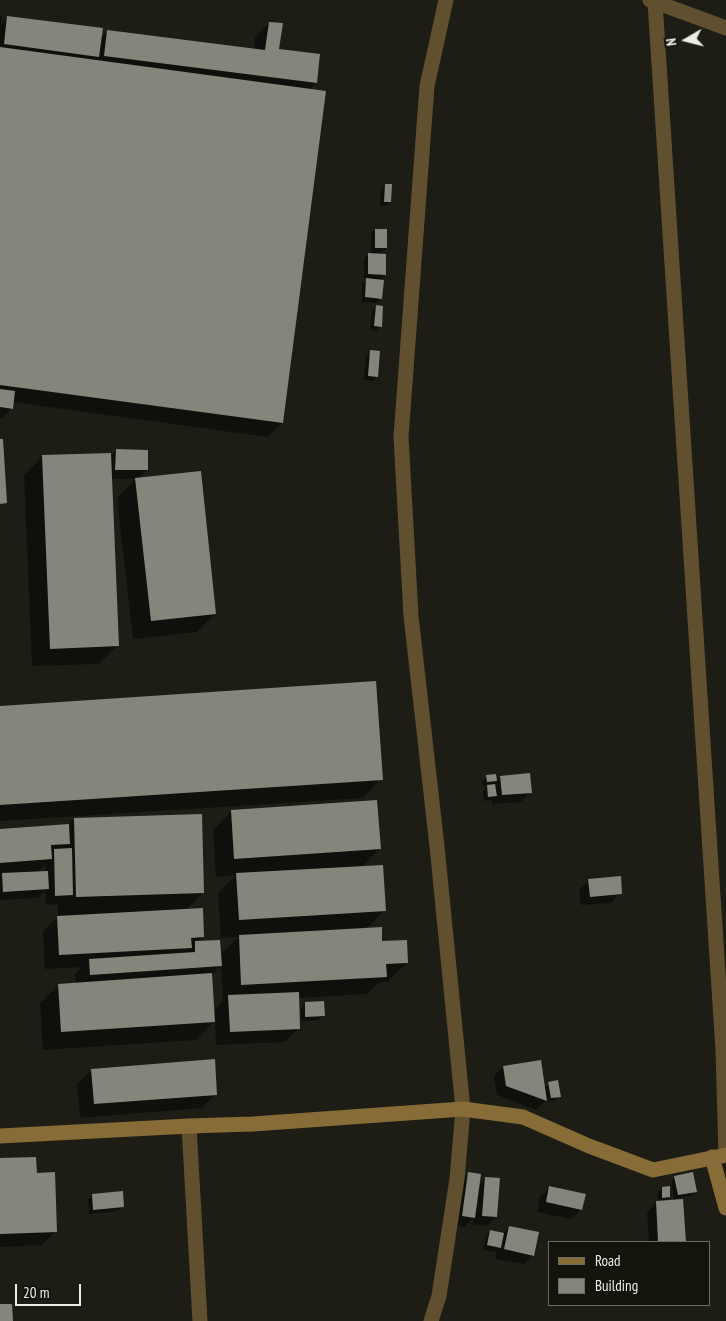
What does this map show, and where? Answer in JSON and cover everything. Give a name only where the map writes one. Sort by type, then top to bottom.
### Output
[{"type":"street","points":[[431,1321],[439,1296],[457,1179],[463,1110],[437,846],[411,616],[401,437],[427,86],[446,0]]},
{"type":"street","points":[[726,28],[653,1],[724,1050],[721,1156],[726,1208]]},
{"type":"street","points":[[0,1136],[253,1124],[463,1110],[523,1117],[589,1146],[653,1170],[721,1156]]},
{"type":"street","points":[[189,1126],[200,1321]]},
{"type":"building","points":[[7,16],[103,28],[99,57],[4,44]]},
{"type":"building","points":[[269,22],[283,23],[279,49],[320,54],[317,83],[104,56],[107,30],[265,50]]},
{"type":"building","points":[[0,47],[326,91],[283,423],[0,385]]},
{"type":"building","points":[[385,184],[392,184],[391,202],[384,202]]},
{"type":"building","points":[[375,229],[387,229],[387,248],[375,248]]},
{"type":"building","points":[[368,253],[386,254],[386,275],[368,274]]},
{"type":"building","points":[[366,278],[384,280],[382,299],[365,297]]},
{"type":"building","points":[[376,305],[383,306],[382,327],[374,326]]},
{"type":"building","points":[[370,350],[380,351],[378,377],[368,376]]},
{"type":"building","points":[[0,389],[15,391],[13,409],[0,407]]},
{"type":"building","points":[[0,439],[3,439],[7,503],[0,504]]},
{"type":"building","points":[[116,449],[148,450],[148,470],[115,470]]},
{"type":"building","points":[[111,453],[119,646],[50,649],[42,455]]},
{"type":"building","points":[[201,471],[216,614],[151,621],[135,478]]},
{"type":"building","points":[[376,681],[383,780],[0,805],[0,706]]},
{"type":"building","points":[[530,773],[532,793],[502,795],[500,776]]},
{"type":"building","points":[[496,774],[497,781],[487,782],[486,775]]},
{"type":"building","points":[[495,784],[497,796],[488,797],[487,785]]},
{"type":"building","points":[[377,800],[381,849],[234,859],[231,810]]},
{"type":"building","points":[[202,814],[204,893],[76,897],[74,818]]},
{"type":"building","points":[[69,824],[70,844],[51,845],[52,859],[0,863],[0,829]]},
{"type":"building","points":[[72,848],[73,895],[55,896],[54,849]]},
{"type":"building","points":[[383,865],[386,911],[239,920],[236,873]]},
{"type":"building","points":[[48,871],[49,889],[3,892],[2,873]]},
{"type":"building","points":[[621,876],[622,894],[590,897],[588,879]]},
{"type":"building","points":[[203,908],[204,937],[191,938],[192,948],[59,955],[57,916]]},
{"type":"building","points":[[382,927],[382,941],[407,940],[408,963],[386,964],[387,977],[241,985],[239,935]]},
{"type":"building","points":[[220,940],[222,966],[90,975],[89,959],[195,952],[195,941]]},
{"type":"building","points":[[212,973],[215,1022],[61,1032],[58,984]]},
{"type":"building","points":[[299,992],[300,1029],[230,1032],[228,995]]},
{"type":"building","points":[[324,1001],[325,1016],[305,1017],[305,1002]]},
{"type":"building","points":[[215,1059],[217,1095],[94,1104],[91,1069]]},
{"type":"building","points":[[541,1060],[547,1101],[506,1086],[503,1066]]},
{"type":"building","points":[[558,1080],[561,1097],[551,1098],[548,1082]]},
{"type":"building","points":[[36,1157],[37,1173],[55,1172],[57,1232],[0,1234],[0,1158]]},
{"type":"building","points":[[468,1172],[481,1174],[475,1218],[462,1216]]},
{"type":"building","points":[[693,1172],[697,1192],[678,1195],[674,1176]]},
{"type":"building","points":[[485,1177],[500,1178],[497,1217],[482,1216]]},
{"type":"building","points":[[549,1186],[586,1194],[582,1210],[546,1202]]},
{"type":"building","points":[[670,1186],[670,1197],[662,1198],[662,1187]]},
{"type":"building","points":[[123,1191],[124,1207],[93,1210],[92,1194]]},
{"type":"building","points":[[683,1199],[686,1241],[658,1241],[656,1201]]},
{"type":"building","points":[[509,1226],[539,1232],[534,1256],[504,1249]]},
{"type":"building","points":[[490,1230],[504,1233],[501,1248],[487,1245]]},
{"type":"building","points":[[0,1304],[12,1304],[13,1321],[0,1321]]}]
